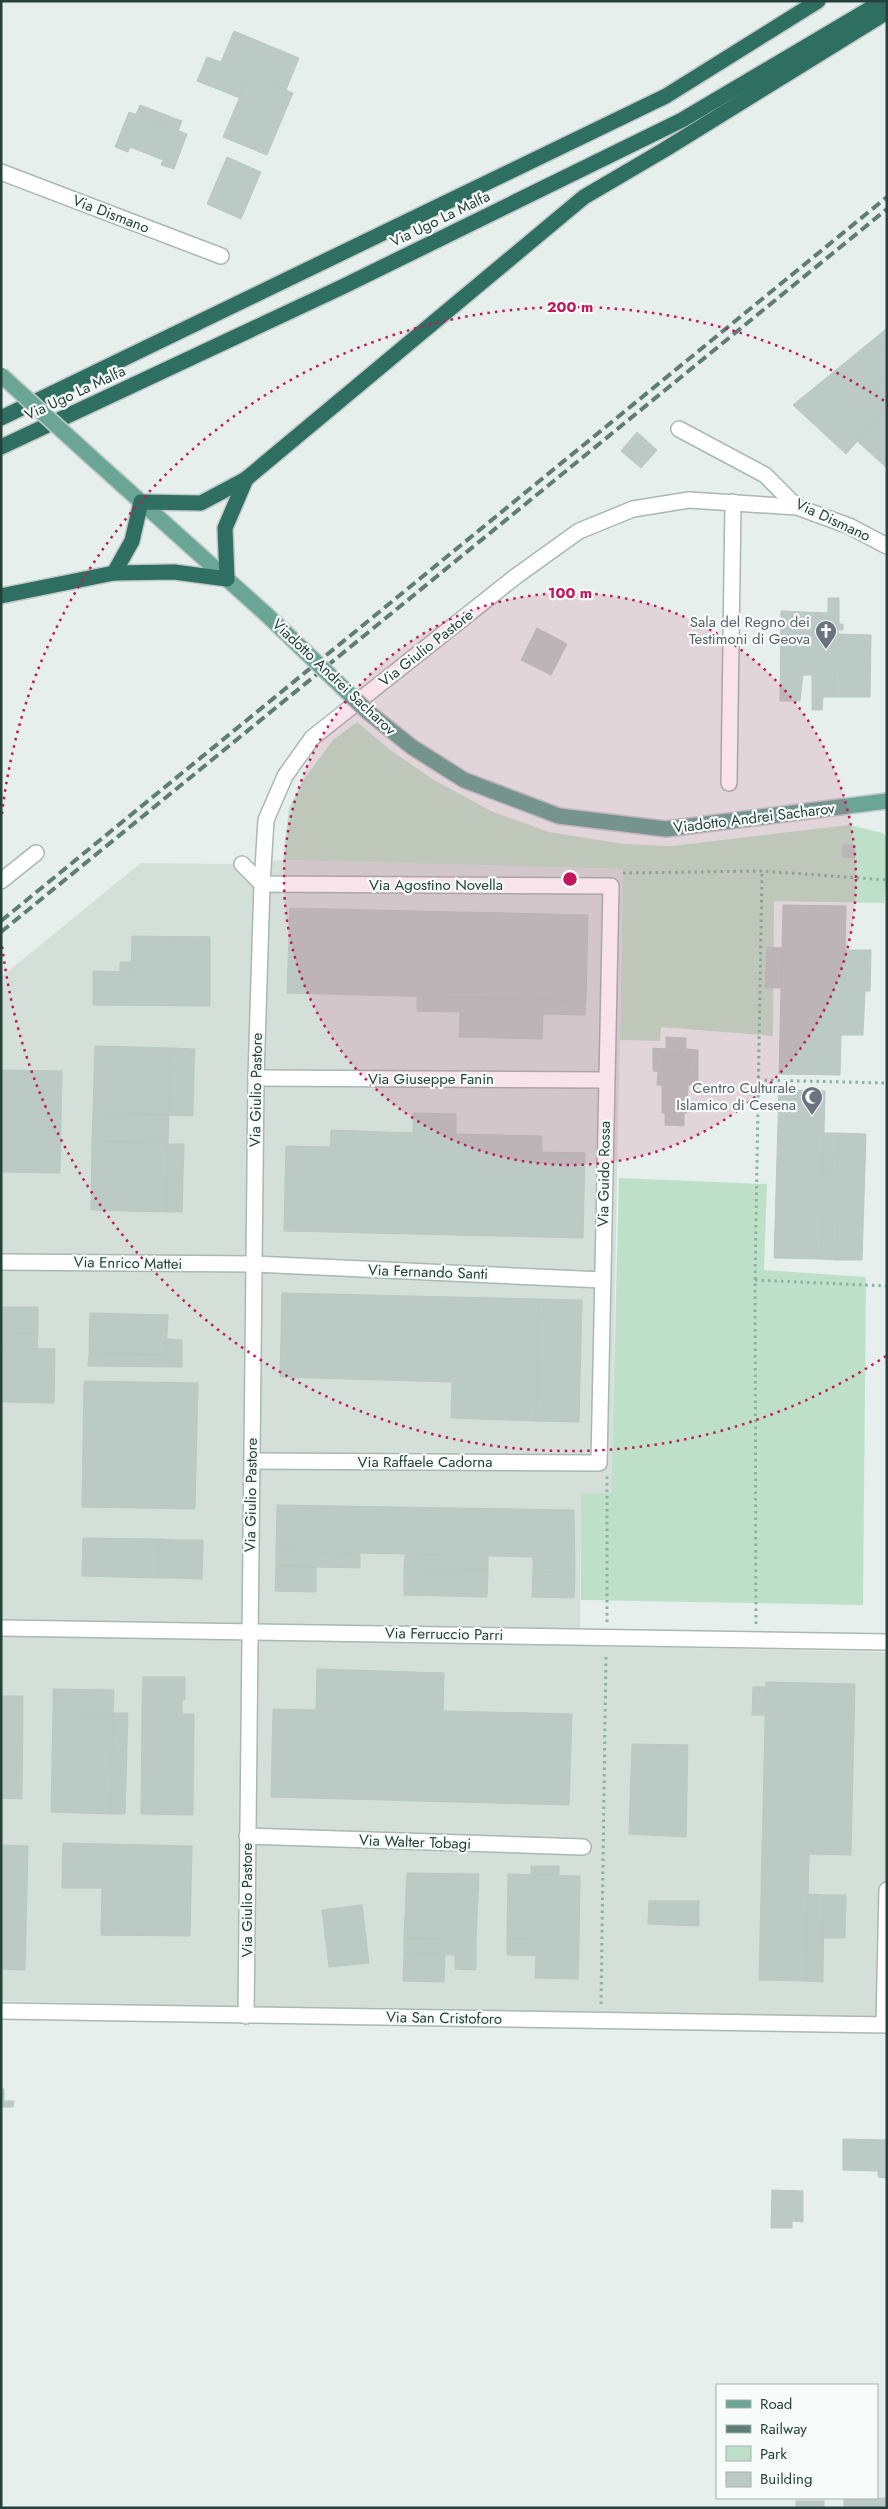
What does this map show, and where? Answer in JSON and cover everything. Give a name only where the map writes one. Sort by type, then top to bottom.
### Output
[{"type":"highway","name":"Via Ugo La Malfa","points":[[1,418],[666,96],[818,1]]},
{"type":"highway","name":"Via Ugo La Malfa","points":[[1,447],[342,287],[682,120],[883,1]]},
{"type":"highway","points":[[114,573],[132,541],[141,502],[201,503],[246,479],[584,197],[887,12]]},
{"type":"highway","points":[[1,596],[114,573],[174,572],[227,579],[225,528],[246,479]]},
{"type":"main road","name":"Viadotto Andrei Sacharov","points":[[1,375],[227,579],[368,712],[412,747],[464,780],[559,816],[666,829],[887,801]]},
{"type":"street","name":"Via Dismano","points":[[1,172],[220,256]]},
{"type":"street","name":"Via Dismano","points":[[679,429],[765,475],[797,506],[849,526],[887,546]]},
{"type":"street","name":"Via Giulio Pastore","points":[[246,2016],[256,1078],[262,884],[266,820],[285,776],[312,738],[515,577],[579,530],[633,509],[689,500],[797,506]]},
{"type":"street","points":[[729,783],[733,502]]},
{"type":"street","points":[[1,881],[36,853]]},
{"type":"street","points":[[242,864],[262,884]]},
{"type":"street","name":"Via Agostino Novella","points":[[262,884],[611,886]]},
{"type":"street","name":"Via Guido Rossa","points":[[598,1463],[611,886]]},
{"type":"street","name":"Via Giuseppe Fanin","points":[[256,1078],[606,1080]]},
{"type":"street","name":"Via Enrico Mattei","points":[[1,1262],[254,1264]]},
{"type":"street","name":"Via Fernando Santi","points":[[254,1264],[602,1280]]},
{"type":"street","name":"Via Raffaele Cadorna","points":[[252,1461],[598,1463]]},
{"type":"street","name":"Via Ferruccio Parri","points":[[1,1628],[606,1636],[887,1642]]},
{"type":"street","name":"Via Walter Tobagi","points":[[247,1836],[583,1847]]},
{"type":"street","points":[[885,2024],[887,1890]]},
{"type":"street","name":"Via San Cristoforo","points":[[1,2011],[885,2024]]},
{"type":"path","points":[[611,886],[622,873],[762,871],[887,880]]},
{"type":"path","points":[[756,1640],[755,1280],[762,871]]},
{"type":"path","points":[[758,1080],[887,1083]]},
{"type":"path","points":[[755,1280],[887,1286]]},
{"type":"path","points":[[598,1463],[608,1479],[601,2020]]},
{"type":"shaded area","points":[[283,860],[623,869],[611,1494],[581,1494],[580,1646],[887,1652],[887,2021],[1,2001],[1,977],[141,863],[242,864]]},
{"type":"green space","points":[[357,722],[389,749],[434,780],[493,812],[549,832],[624,844],[672,846],[849,825],[883,833],[887,837],[887,875],[884,903],[774,901],[773,1036],[661,1027],[660,1041],[620,1040],[623,869],[283,860],[289,808],[304,779],[333,740]]},
{"type":"green space","points":[[619,1178],[767,1184],[764,1270],[866,1277],[863,1605],[581,1600],[581,1494],[611,1493]]},
{"type":"building","points":[[234,31],[299,58],[286,90],[249,75],[240,98],[197,81],[207,57],[221,62]]},
{"type":"building","points":[[249,75],[293,93],[267,155],[223,137]]},
{"type":"building","points":[[140,105],[182,121],[178,131],[136,115]]},
{"type":"building","points":[[129,112],[187,134],[174,169],[161,165],[163,160],[130,147],[128,152],[115,147]]},
{"type":"building","points":[[227,157],[261,172],[241,219],[207,204]]},
{"type":"building","points":[[887,328],[887,350],[874,339]]},
{"type":"building","points":[[874,339],[887,350],[887,376],[871,394],[887,408],[846,454],[793,405]]},
{"type":"building","points":[[887,376],[887,408],[871,394]]},
{"type":"building","points":[[887,408],[887,468],[857,441]]},
{"type":"building","points":[[637,432],[657,450],[641,468],[621,451]]},
{"type":"building","name":"Sala del Regno dei Testimoni di Geova","points":[[828,598],[839,598],[839,624],[843,624],[843,630],[838,630],[838,634],[871,635],[870,697],[834,697],[835,665],[815,665],[815,675],[803,675],[800,701],[780,701],[781,611],[828,613]]},
{"type":"building","points":[[537,628],[567,644],[551,675],[521,660]]},
{"type":"building","points":[[815,665],[835,665],[834,697],[823,697],[822,710],[812,710],[812,676],[815,675]]},
{"type":"building","points":[[843,845],[855,845],[855,858],[842,857]]},
{"type":"building","points":[[783,905],[846,906],[845,950],[871,950],[870,991],[865,991],[863,1035],[841,1035],[840,1075],[779,1074]]},
{"type":"building","points":[[290,908],[588,915],[586,1001],[287,993]]},
{"type":"building","points":[[132,936],[210,937],[210,1006],[93,1005],[93,971],[131,972]]},
{"type":"building","points":[[767,947],[782,948],[781,988],[765,988]]},
{"type":"building","points":[[120,962],[131,962],[131,972],[120,971]]},
{"type":"building","points":[[417,996],[586,1001],[585,1015],[543,1014],[542,1039],[459,1037],[460,1012],[417,1011]]},
{"type":"building","points":[[666,1037],[686,1038],[686,1049],[698,1050],[698,1073],[688,1073],[689,1055],[664,1054],[663,1072],[653,1071],[653,1048],[666,1049]]},
{"type":"building","points":[[95,1046],[171,1048],[169,1115],[93,1112]]},
{"type":"building","points":[[171,1048],[195,1049],[194,1065],[170,1065]]},
{"type":"building","points":[[664,1054],[689,1055],[688,1073],[698,1073],[698,1085],[688,1085],[687,1113],[662,1113],[662,1085],[657,1085],[658,1071],[663,1072]]},
{"type":"building","points":[[170,1065],[194,1065],[193,1116],[169,1115]]},
{"type":"building","points":[[1,1070],[62,1071],[60,1173],[1,1172]]},
{"type":"building","points":[[779,1090],[825,1091],[823,1175],[837,1176],[838,1133],[866,1134],[862,1260],[836,1260],[837,1217],[822,1217],[821,1259],[774,1258]]},
{"type":"building","points":[[93,1112],[169,1115],[168,1144],[92,1141]]},
{"type":"building","points":[[413,1113],[456,1114],[456,1134],[542,1136],[542,1152],[585,1153],[583,1238],[284,1231],[286,1146],[330,1147],[331,1130],[413,1133]]},
{"type":"building","points":[[665,1113],[684,1113],[684,1126],[665,1125]]},
{"type":"building","points":[[824,1133],[838,1133],[837,1176],[823,1175]]},
{"type":"building","points":[[92,1141],[168,1144],[167,1212],[91,1210]]},
{"type":"building","points":[[168,1144],[184,1144],[182,1212],[167,1212]]},
{"type":"building","points":[[822,1217],[837,1217],[836,1260],[821,1259]]},
{"type":"building","points":[[282,1293],[539,1299],[536,1421],[451,1418],[452,1382],[280,1377]]},
{"type":"building","points":[[539,1299],[582,1300],[579,1422],[536,1421]]},
{"type":"building","points":[[1,1307],[38,1307],[38,1334],[1,1333]]},
{"type":"building","points":[[90,1313],[168,1315],[166,1355],[89,1353]]},
{"type":"building","points":[[1,1333],[38,1334],[37,1348],[1,1348]]},
{"type":"building","points":[[167,1339],[182,1340],[182,1367],[88,1366],[89,1353],[166,1355]]},
{"type":"building","points":[[1,1348],[55,1349],[54,1403],[1,1402]]},
{"type":"building","points":[[84,1381],[198,1383],[195,1509],[82,1507]]},
{"type":"building","points":[[277,1505],[574,1510],[575,1573],[533,1572],[533,1557],[276,1551]]},
{"type":"building","points":[[83,1538],[159,1539],[158,1578],[82,1576]]},
{"type":"building","points":[[159,1539],[176,1540],[176,1578],[158,1578]]},
{"type":"building","points":[[176,1540],[203,1540],[202,1579],[176,1578]]},
{"type":"building","points":[[276,1551],[360,1554],[360,1568],[276,1566]]},
{"type":"building","points":[[405,1555],[488,1556],[488,1570],[404,1568]]},
{"type":"building","points":[[276,1566],[316,1567],[316,1592],[275,1591]]},
{"type":"building","points":[[404,1568],[488,1570],[487,1597],[404,1595]]},
{"type":"building","points":[[533,1572],[575,1573],[574,1598],[532,1597]]},
{"type":"building","points":[[317,1669],[444,1673],[443,1711],[572,1714],[569,1805],[271,1797],[273,1709],[316,1710]]},
{"type":"building","points":[[143,1677],[185,1677],[185,1700],[182,1700],[182,1714],[142,1714]]},
{"type":"building","points":[[766,1682],[855,1684],[851,1855],[809,1854],[806,1981],[759,1980]]},
{"type":"building","points":[[753,1687],[766,1687],[766,1715],[752,1715]]},
{"type":"building","points":[[53,1689],[114,1690],[113,1713],[53,1712]]},
{"type":"building","points":[[1,1696],[23,1696],[22,1799],[1,1798]]},
{"type":"building","points":[[53,1712],[113,1713],[111,1814],[51,1812]]},
{"type":"building","points":[[113,1713],[128,1713],[125,1814],[111,1814]]},
{"type":"building","points":[[142,1714],[194,1714],[193,1815],[141,1814]]},
{"type":"building","points":[[632,1744],[688,1745],[686,1837],[629,1834]]},
{"type":"building","points":[[63,1843],[192,1846],[190,1936],[101,1935],[102,1888],[62,1888]]},
{"type":"building","points":[[1,1845],[28,1846],[25,1970],[1,1969]]},
{"type":"building","points":[[531,1866],[559,1866],[559,1875],[531,1875]]},
{"type":"building","points":[[407,1873],[479,1874],[476,1940],[404,1938]]},
{"type":"building","points":[[508,1874],[580,1876],[579,1940],[507,1939]]},
{"type":"building","points":[[808,1894],[824,1895],[823,1982],[806,1981]]},
{"type":"building","points":[[824,1895],[846,1895],[845,1938],[823,1938]]},
{"type":"building","points":[[649,1901],[699,1901],[699,1926],[648,1924]]},
{"type":"building","points":[[362,1905],[369,1963],[329,1967],[322,1910]]},
{"type":"building","points":[[404,1938],[476,1940],[476,1970],[455,1969],[455,1955],[404,1953]]},
{"type":"building","points":[[507,1939],[579,1940],[579,1956],[507,1955]]},
{"type":"building","points":[[404,1953],[445,1954],[444,1982],[403,1981]]},
{"type":"building","points":[[536,1956],[579,1956],[578,1979],[535,1978]]},
{"type":"building","points":[[1,2089],[4,2089],[4,2101],[14,2101],[13,2107],[1,2107]]},
{"type":"building","points":[[843,2139],[887,2140],[887,2178],[878,2177],[878,2171],[843,2170]]},
{"type":"building","points":[[772,2190],[803,2191],[803,2222],[792,2221],[792,2228],[771,2228]]},
{"type":"building","points":[[887,2498],[887,2508],[844,2508],[844,2499]]},
{"type":"building","points":[[796,2501],[824,2501],[824,2508],[796,2508]]},
{"type":"railway","points":[[1,921],[887,197]]},
{"type":"railway","points":[[1,932],[887,209]]},
{"type":"place","name":"Sala del Regno dei Testimoni di Geova","points":[[826,650]]},
{"type":"place","name":"Centro Culturale Islamico di Cesena","points":[[812,1116]]}]
